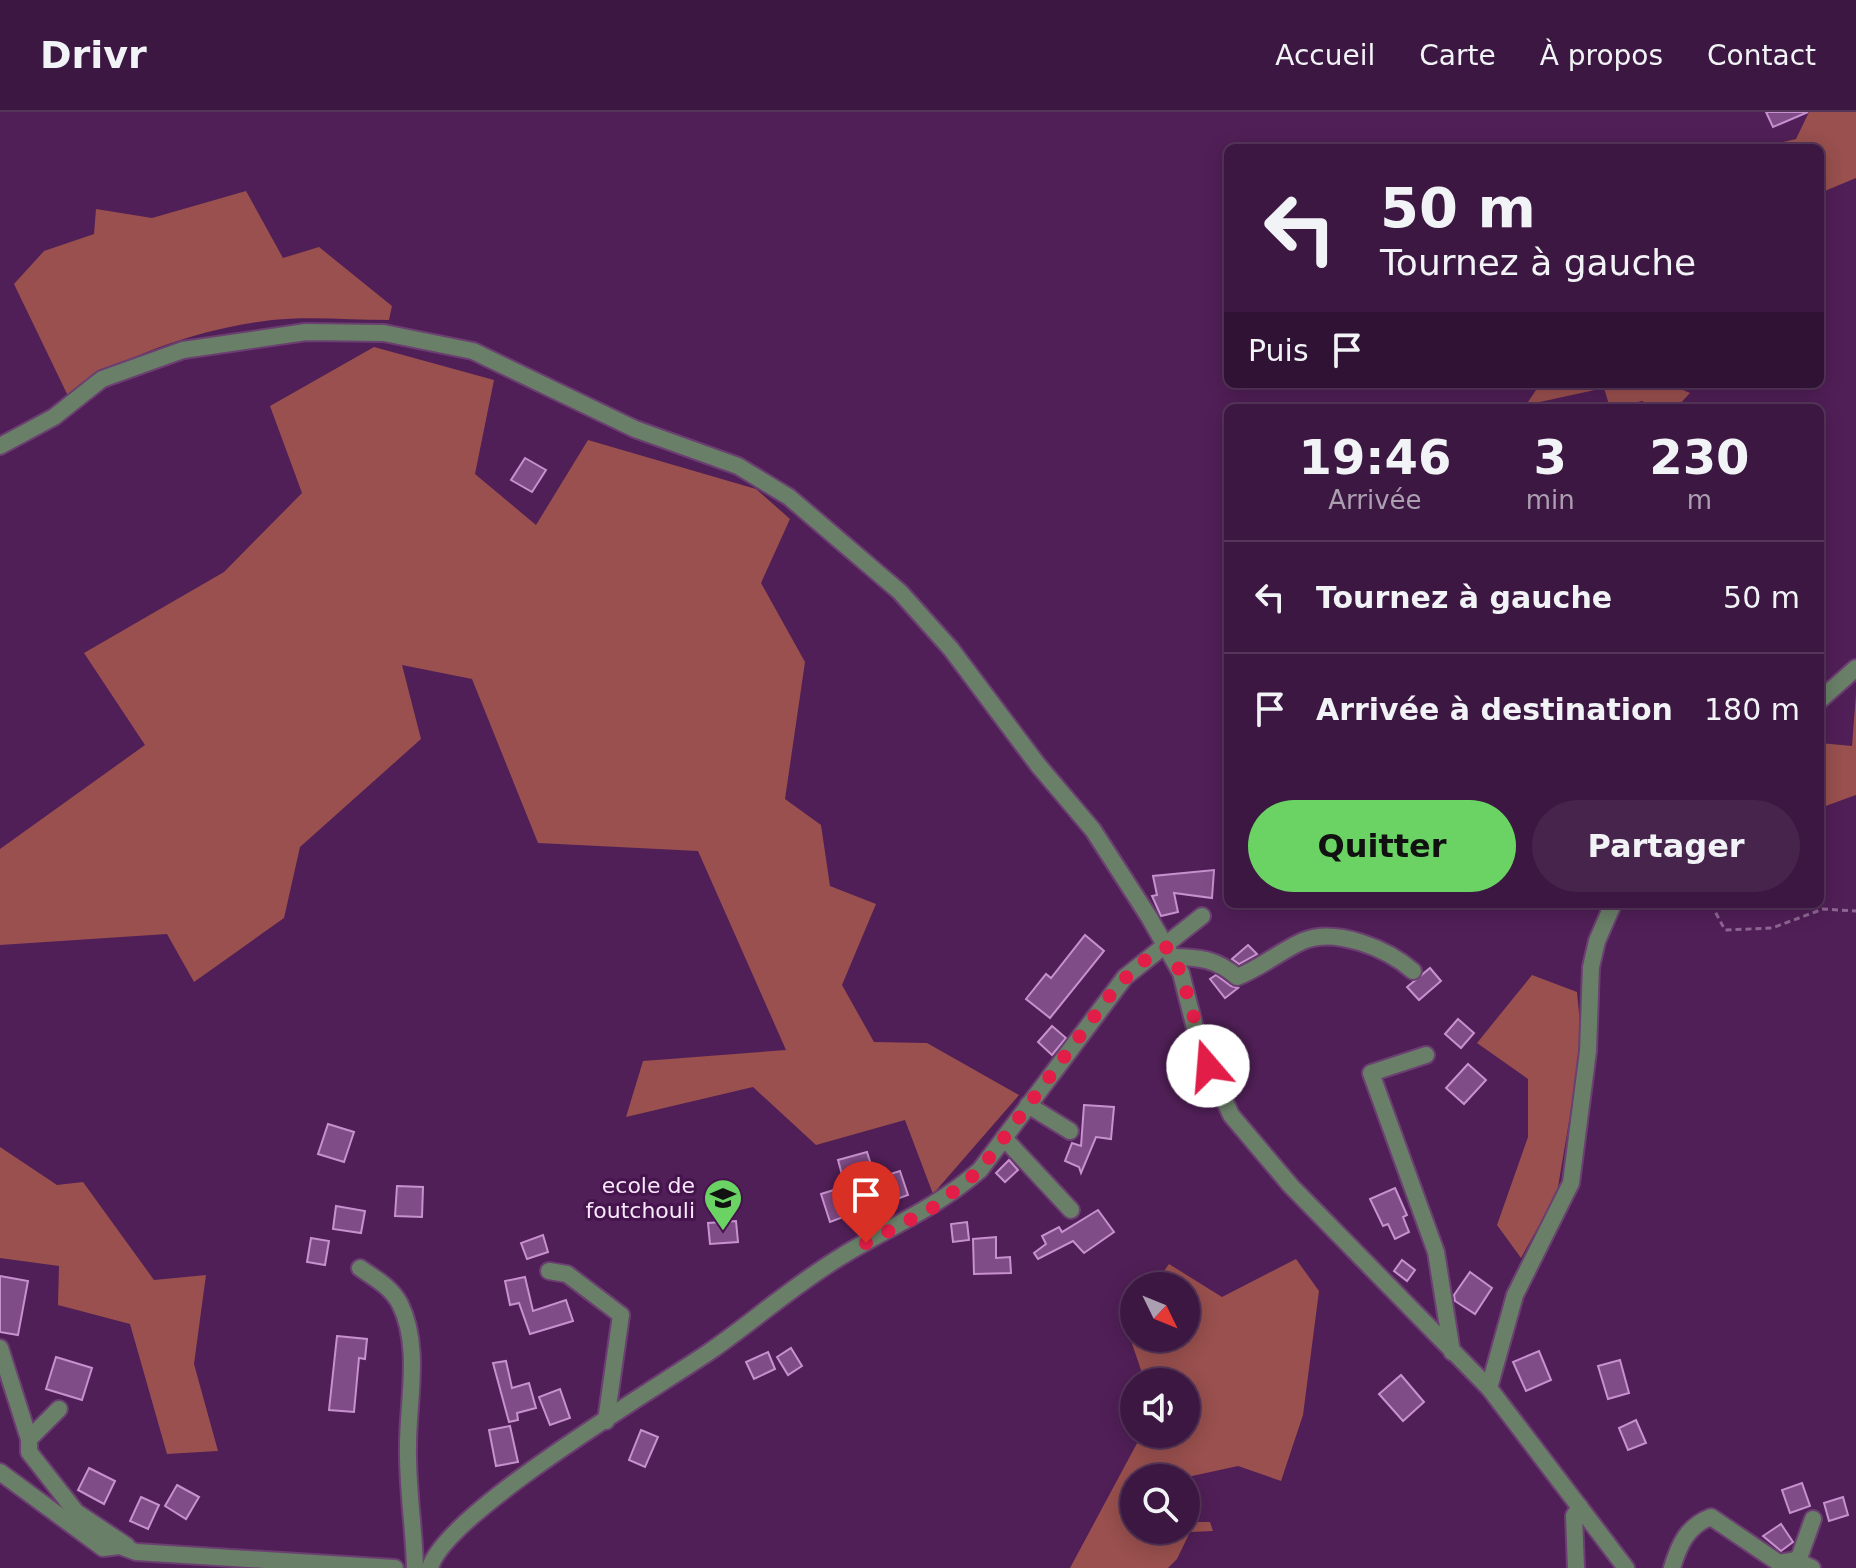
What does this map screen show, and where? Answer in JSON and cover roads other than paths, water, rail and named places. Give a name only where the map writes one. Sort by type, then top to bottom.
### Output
[{"type":"street","points":[[0,446],[54,417],[102,379],[183,350],[306,332],[384,333],[473,351],[635,429],[738,466],[808,513],[900,592],[951,649],[1038,765],[1093,830],[1169,952],[1186,987],[1199,1044],[1231,1115],[1291,1186],[1489,1388],[1626,1568]]},
{"type":"street","points":[[1824,696],[1856,668]]},
{"type":"street","points":[[1489,1388],[1515,1295],[1571,1183],[1588,1051],[1591,967],[1597,941],[1611,908]]},
{"type":"street","points":[[427,1568],[437,1551],[467,1521],[554,1453],[606,1421],[841,1256],[936,1206],[980,1170],[1120,984],[1139,964],[1169,952],[1202,916]]},
{"type":"street","points":[[1169,952],[1222,964],[1237,977],[1305,940],[1337,936],[1399,959],[1413,971]]},
{"type":"street","points":[[1426,1055],[1371,1073],[1436,1252],[1452,1352]]},
{"type":"street","points":[[1028,1105],[1070,1131]]},
{"type":"street","points":[[1004,1138],[1071,1210]]},
{"type":"street","points":[[360,1268],[391,1289],[402,1308],[409,1335],[408,1473],[415,1568]]},
{"type":"street","points":[[549,1271],[567,1274],[621,1315],[606,1421]]},
{"type":"street","points":[[0,1348],[29,1439],[29,1452],[76,1512],[136,1552]]},
{"type":"street","points":[[29,1439],[59,1409]]},
{"type":"street","points":[[0,1472],[103,1548],[120,1546],[136,1552],[395,1568]]},
{"type":"street","points":[[1576,1568],[1574,1516],[1580,1507]]},
{"type":"street","points":[[1672,1568],[1678,1546],[1689,1529],[1711,1517],[1779,1563],[1805,1564],[1813,1519]]},
{"type":"place","name":"ecole de foutchouli","points":[[723,1232]]}]
